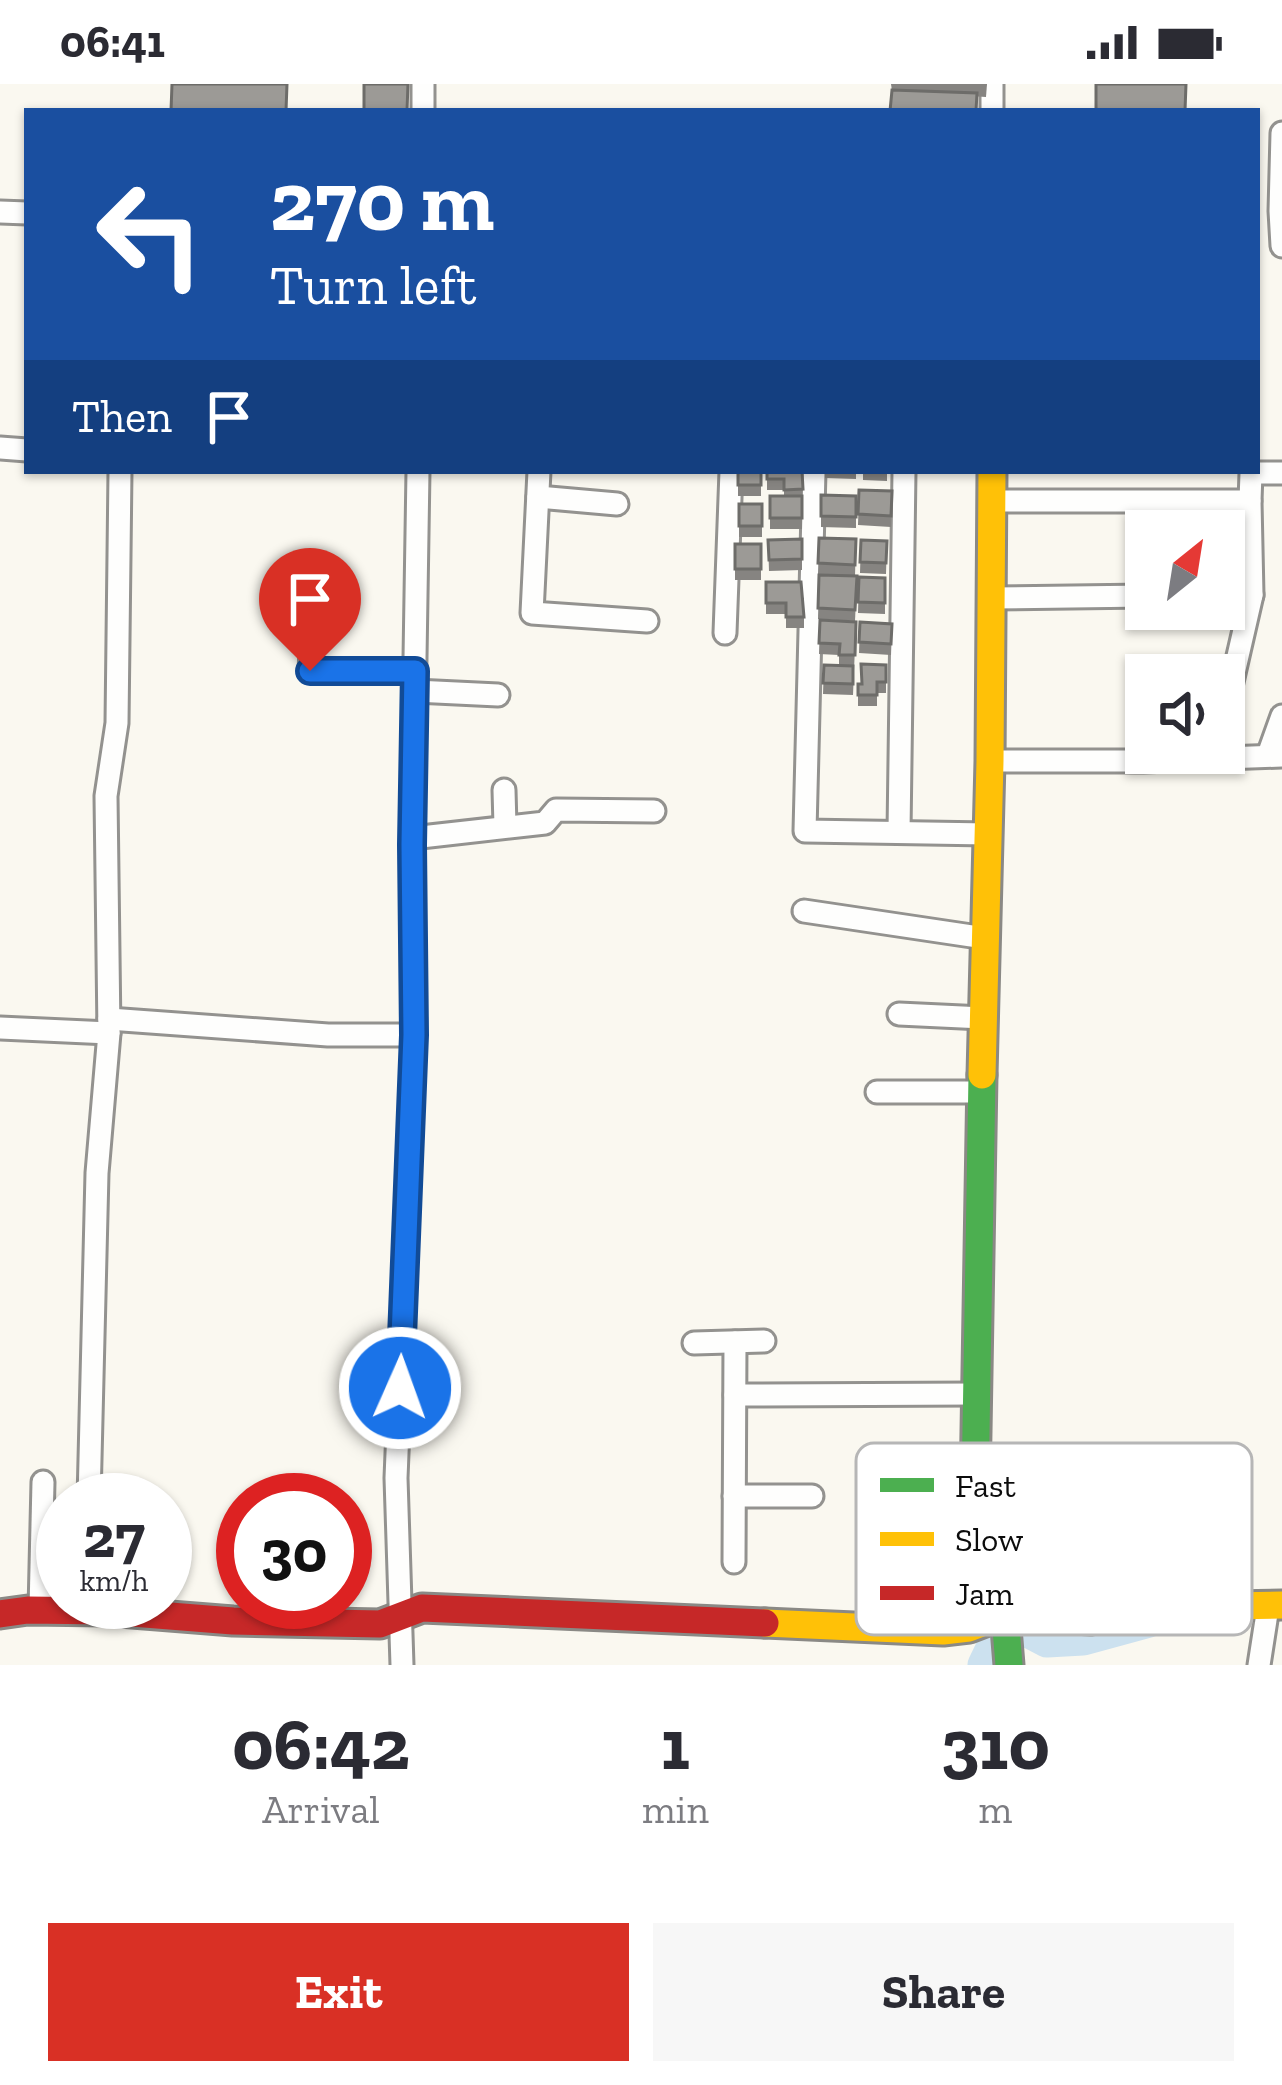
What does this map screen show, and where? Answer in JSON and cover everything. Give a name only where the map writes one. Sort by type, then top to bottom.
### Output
[{"type":"street","points":[[1282,133],[1282,246]]},
{"type":"street","points":[[90,1473],[97,1172],[109,1026],[106,796],[117,723],[120,474]]},
{"type":"street","points":[[402,1665],[396,1478],[414,1035],[418,474]]},
{"type":"street","points":[[539,474],[532,613],[647,620]]},
{"type":"street","points":[[725,633],[731,474]]},
{"type":"street","points":[[814,474],[794,831],[988,834]]},
{"type":"street","points":[[899,832],[904,474]]},
{"type":"street","points":[[975,1443],[992,474]]},
{"type":"street","points":[[1238,654],[1252,595],[1251,474]]},
{"type":"street","points":[[538,497],[617,504]]},
{"type":"street","points":[[992,501],[1250,501]]},
{"type":"street","points":[[1245,595],[1252,595]]},
{"type":"street","points":[[991,598],[1125,596]]},
{"type":"street","points":[[312,628],[310,671],[498,695]]},
{"type":"street","points":[[1275,755],[1282,716]]},
{"type":"street","points":[[990,761],[1125,761]]},
{"type":"street","points":[[504,790],[505,826]]},
{"type":"street","points":[[412,838],[545,823],[556,810],[653,811]]},
{"type":"street","points":[[803,910],[985,938]]},
{"type":"street","points":[[899,1014],[983,1018]]},
{"type":"street","points":[[0,1028],[109,1026],[414,1035]]},
{"type":"street","points":[[877,1092],[982,1092]]},
{"type":"street","points":[[694,1343],[764,1341]]},
{"type":"street","points":[[734,1562],[735,1342]]},
{"type":"street","points":[[735,1395],[976,1394]]},
{"type":"street","points":[[734,1496],[812,1496]]},
{"type":"street","points":[[192,1617],[380,1624],[422,1608],[856,1627]]},
{"type":"street","points":[[0,1614],[36,1610]]},
{"type":"street","points":[[1258,1665],[1270,1612]]},
{"type":"building","points":[[172,84],[287,84],[286,108],[171,108]]},
{"type":"building","points":[[364,84],[408,84],[407,108],[364,108]]},
{"type":"building","points":[[1096,84],[1186,84],[1185,108],[1096,108]]},
{"type":"building","points":[[892,90],[977,93],[976,108],[890,108]]},
{"type":"building","points":[[738,474],[761,474],[761,485],[738,485]]},
{"type":"building","points":[[767,474],[802,474],[803,489],[784,490],[784,479],[767,479]]},
{"type":"building","points":[[859,490],[892,491],[891,516],[858,514]]},
{"type":"building","points":[[821,495],[856,496],[856,517],[821,516]]},
{"type":"building","points":[[770,496],[802,496],[802,518],[770,518]]},
{"type":"building","points":[[739,504],[762,504],[762,526],[739,526]]},
{"type":"building","points":[[819,538],[856,539],[855,565],[818,563]]},
{"type":"building","points":[[802,539],[802,559],[769,560],[768,540]]},
{"type":"building","points":[[861,540],[887,541],[886,563],[860,562]]},
{"type":"building","points":[[735,544],[761,544],[761,569],[735,569]]},
{"type":"building","points":[[819,575],[857,576],[855,610],[818,608]]},
{"type":"building","points":[[859,577],[885,578],[885,603],[858,602]]},
{"type":"building","points":[[766,582],[801,582],[804,617],[786,617],[786,603],[766,603]]},
{"type":"building","points":[[820,620],[856,622],[855,655],[839,655],[840,644],[819,643]]},
{"type":"building","points":[[860,622],[892,624],[891,644],[859,642]]},
{"type":"building","points":[[861,664],[886,665],[886,682],[877,682],[877,695],[858,695]]},
{"type":"building","points":[[824,665],[853,666],[853,684],[823,683]]},
{"type":"waterway","points":[[984,1665],[1001,1635]]},
{"type":"waterway","points":[[1035,1635],[1047,1641],[1098,1635]]},
{"type":"traffic: fast","points":[[976,1443],[982,1075]]},
{"type":"traffic: fast","points":[[1007,1635],[1009,1665]]},
{"type":"traffic: slow","points":[[982,1075],[992,474]]},
{"type":"traffic: slow","points":[[1252,1606],[1282,1605]]},
{"type":"traffic: slow","points":[[765,1623],[856,1627]]},
{"type":"traffic: jam","points":[[0,1614],[107,1611],[233,1621],[380,1624],[422,1608],[765,1623]]},
{"type":"route","points":[[310,671],[415,671],[414,1035],[400,1388]]}]
